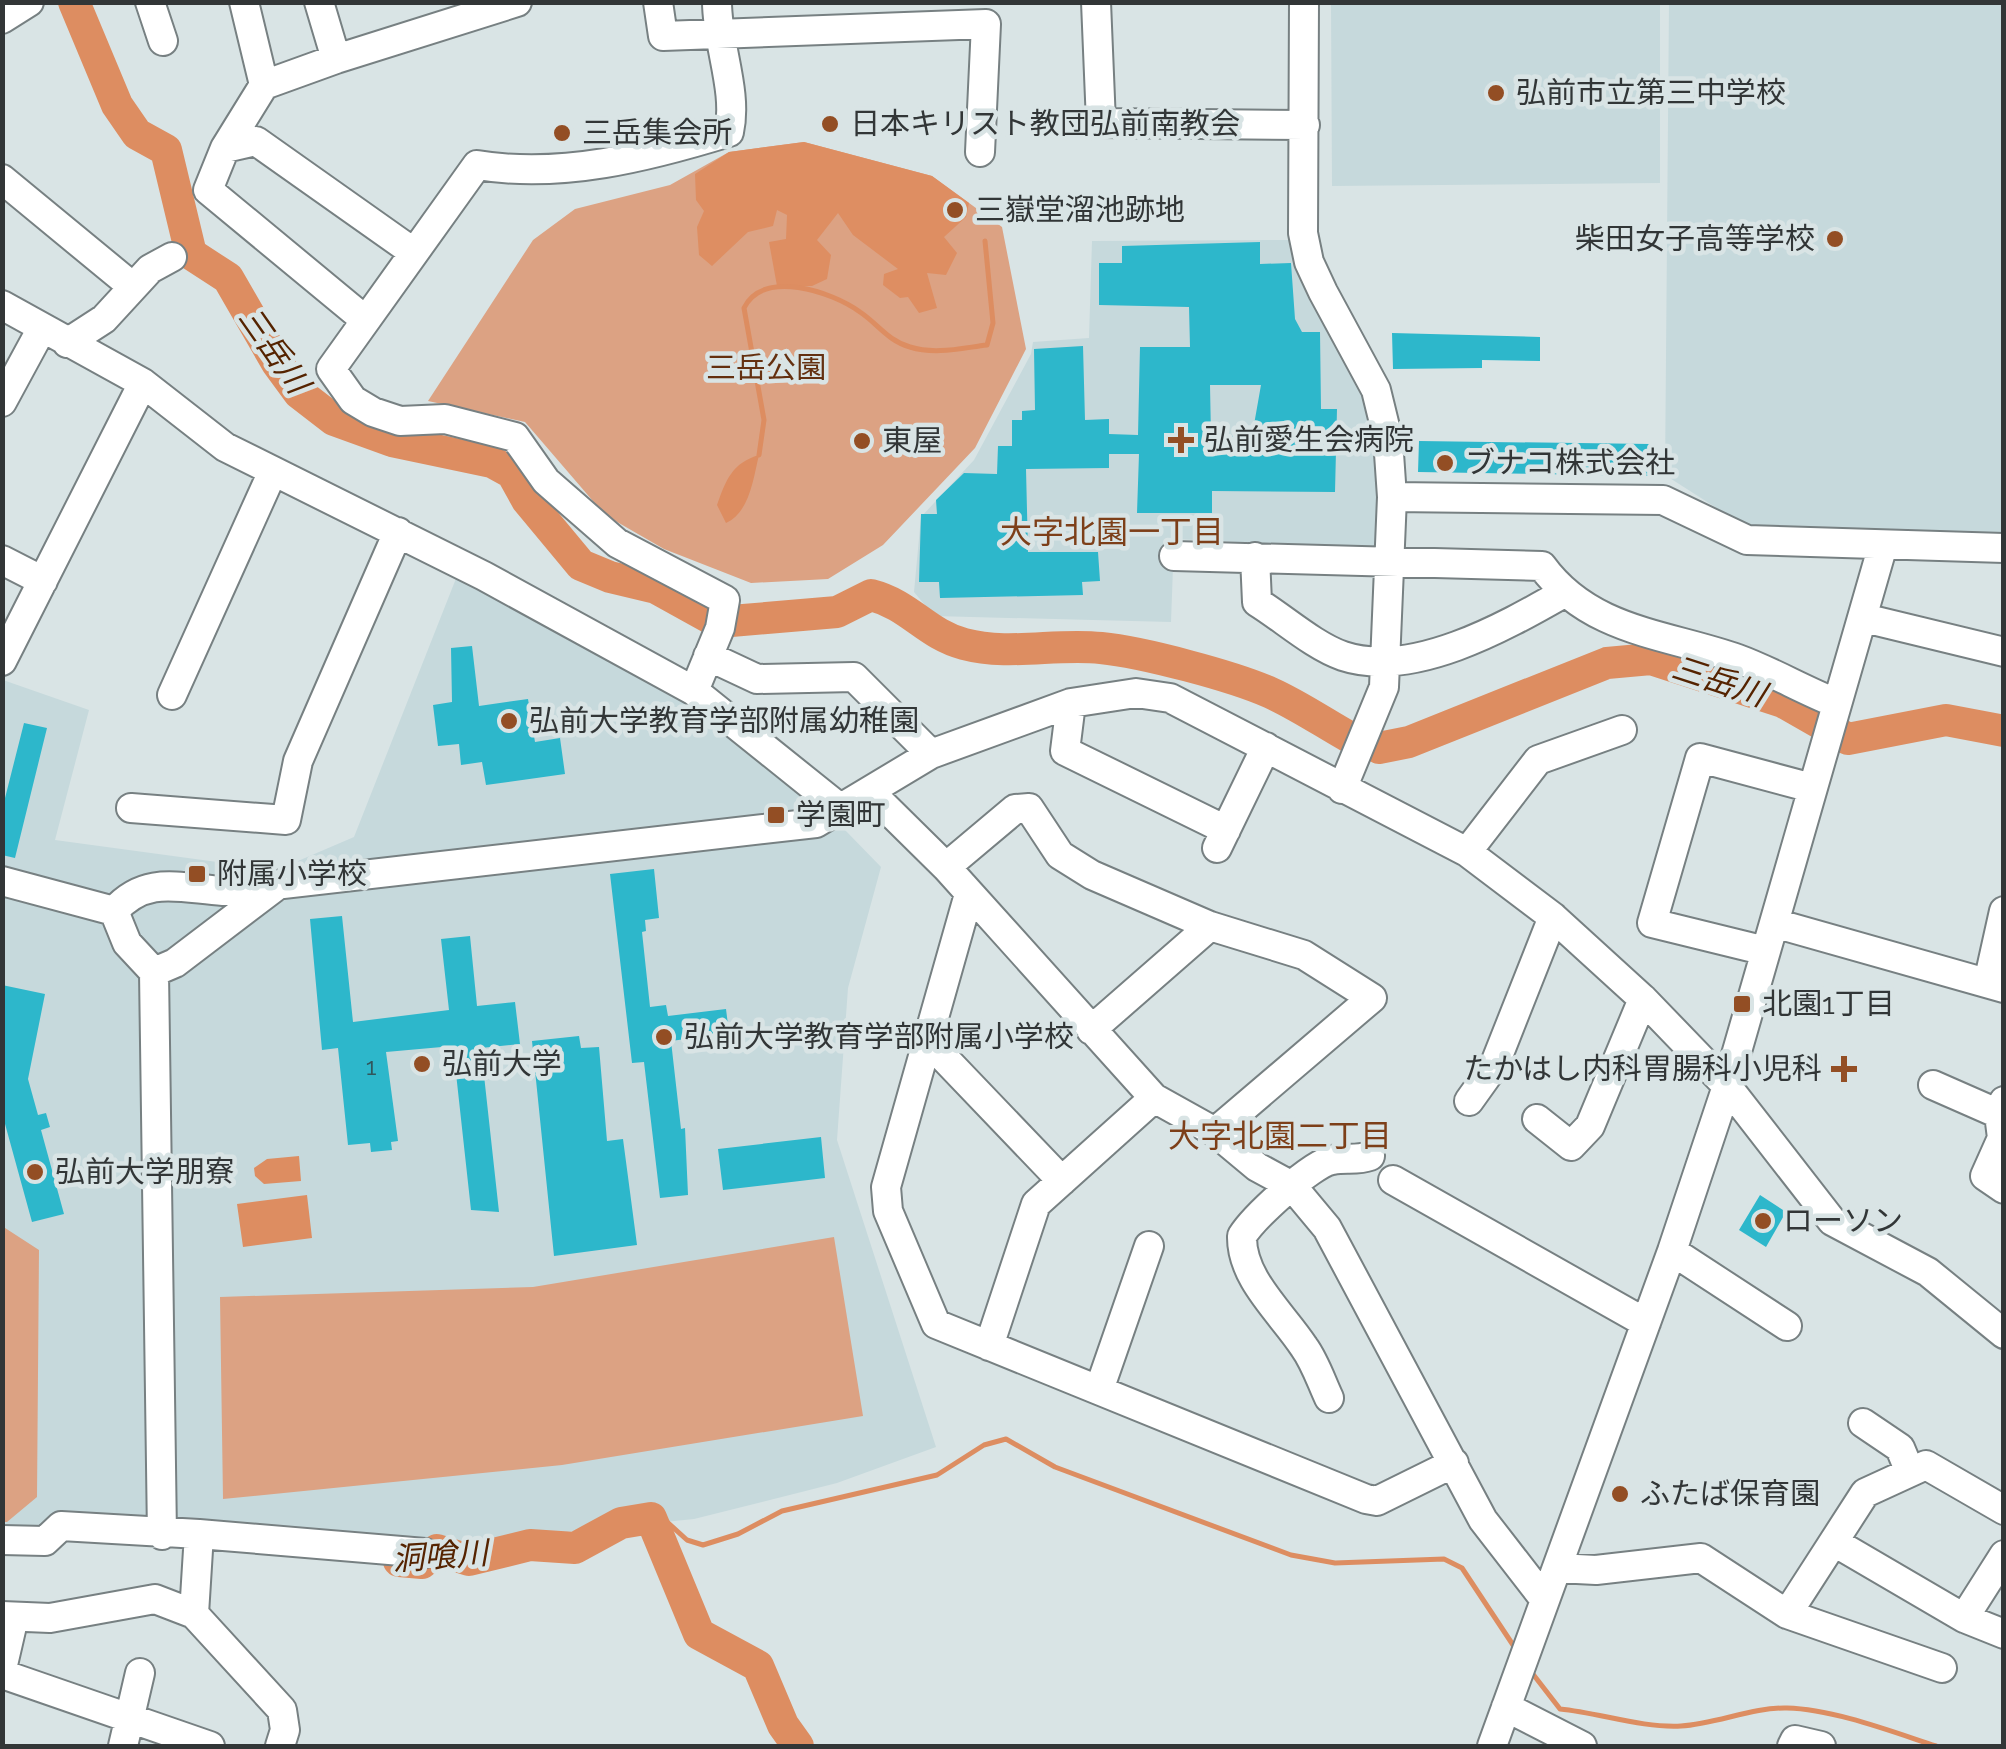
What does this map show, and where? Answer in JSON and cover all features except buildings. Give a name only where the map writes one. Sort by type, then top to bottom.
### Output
[{"type":"street","points":[[2,19],[29,2]]},
{"type":"street","points":[[150,2],[162,41]]},
{"type":"street","points":[[244,2],[264,85]]},
{"type":"street","points":[[319,2],[336,59]]},
{"type":"street","points":[[364,319],[208,190],[225,148],[264,85],[517,2]]},
{"type":"street","points":[[658,2],[663,36],[986,13],[980,152]]},
{"type":"street","points":[[694,690],[724,600],[617,543],[546,481],[515,437],[445,419],[400,421],[353,400],[331,369],[477,165],[555,171],[729,132],[733,113],[716,35],[717,2]]},
{"type":"street","points":[[1096,2],[1101,123],[1304,125]]},
{"type":"street","points":[[1304,2],[1304,233],[1309,262],[1376,390],[1388,439],[1392,497],[1384,687],[1342,789]]},
{"type":"street","points":[[225,148],[256,140],[413,252]]},
{"type":"street","points":[[2,179],[133,288]]},
{"type":"street","points":[[67,343],[104,319],[150,269],[172,256]]},
{"type":"street","points":[[2,306],[142,383],[225,447],[398,532],[694,690],[841,809]]},
{"type":"street","points":[[2,402],[41,330]]},
{"type":"street","points":[[2,661],[142,383]]},
{"type":"street","points":[[172,695],[273,471]]},
{"type":"street","points":[[1392,497],[1663,500],[1747,540],[2004,548]]},
{"type":"street","points":[[131,808],[286,820],[298,761],[398,532]]},
{"type":"street","points":[[1492,1746],[1672,1251],[1727,1086],[1884,545]]},
{"type":"street","points":[[1174,556],[1542,566],[1562,594],[1627,629],[1739,659],[1830,721]]},
{"type":"street","points":[[1255,557],[1257,602],[1343,656],[1404,662],[1498,630],[1562,594]]},
{"type":"street","points":[[2,560],[43,581]]},
{"type":"street","points":[[1864,618],[2004,652]]},
{"type":"street","points":[[708,656],[757,679],[854,677],[931,754]]},
{"type":"street","points":[[114,911],[129,895],[146,886],[222,891],[816,823],[931,754],[1071,703],[1136,693],[1170,698],[1466,852],[1552,918],[1643,998],[1727,1086],[1832,1221],[1928,1272],[2004,1334]]},
{"type":"street","points":[[1071,703],[1065,750],[1221,839],[1266,748]]},
{"type":"street","points":[[1466,852],[1538,760],[1622,730]]},
{"type":"street","points":[[1766,951],[1652,923],[1700,758],[1812,788]]},
{"type":"street","points":[[871,792],[946,868],[1154,1098],[1216,1132],[1257,1167],[1292,1186],[1327,1228],[1352,1269],[1484,1520],[1545,1600]]},
{"type":"street","points":[[946,868],[1015,809],[1029,808],[1060,855],[1140,898],[1210,926],[1304,955],[1372,998],[1216,1132]]},
{"type":"street","points":[[2,881],[114,911]]},
{"type":"street","points":[[154,972],[175,962],[277,885]]},
{"type":"street","points":[[969,894],[886,1187],[888,1211],[936,1324],[1377,1502],[1454,1464]]},
{"type":"street","points":[[114,911],[127,943],[154,972],[162,1535]]},
{"type":"street","points":[[1774,924],[1996,985],[2004,911]]},
{"type":"street","points":[[1470,1101],[1494,1066],[1552,918]]},
{"type":"street","points":[[1091,1030],[1210,926]]},
{"type":"street","points":[[1536,1119],[1572,1146],[1590,1126],[1643,998]]},
{"type":"street","points":[[928,1041],[1062,1182]]},
{"type":"street","points":[[1933,1085],[2001,1108],[2002,1138],[1984,1176],[2004,1189]]},
{"type":"street","points":[[989,1346],[1036,1204],[1154,1098]]},
{"type":"street","points":[[1329,1398],[1310,1355],[1270,1304],[1242,1252],[1246,1230],[1292,1186],[1330,1160],[1357,1161],[1370,1156]]},
{"type":"street","points":[[1393,1180],[1646,1323]]},
{"type":"street","points":[[1099,1390],[1149,1246]]},
{"type":"street","points":[[1672,1251],[1787,1326]]},
{"type":"street","points":[[1864,1423],[1900,1448],[1910,1472]]},
{"type":"street","points":[[1787,1614],[1865,1493],[1926,1465],[2004,1510]]},
{"type":"street","points":[[2,1540],[45,1541],[62,1526],[198,1542],[425,1553]]},
{"type":"street","points":[[194,1614],[198,1542]]},
{"type":"street","points":[[1834,1542],[1964,1618],[2004,1634]]},
{"type":"street","points":[[1964,1618],[2004,1554]]},
{"type":"street","points":[[1557,1568],[1596,1570],[1671,1558],[1701,1558],[1787,1614],[1942,1668]]},
{"type":"street","points":[[210,1746],[2,1672],[8,1617],[50,1618],[156,1599],[194,1614],[282,1710],[286,1730],[280,1746]]},
{"type":"street","points":[[124,1746],[140,1673]]},
{"type":"street","points":[[1506,1707],[1582,1746]]},
{"type":"street","points":[[1792,1746],[1796,1740],[1822,1746]]},
{"type":"shaded area","name":"弘前市立第三中学校","points":[[1331,3],[1660,3],[1660,183],[1332,186]]},
{"type":"shaded area","name":"柴田女子高等学校","points":[[1669,3],[2003,3],[2003,534],[1748,528],[1665,475]]},
{"type":"shaded area","points":[[804,142],[932,176],[969,203],[966,217],[944,237],[957,253],[946,275],[927,273],[937,308],[919,313],[908,297],[900,298],[883,285],[884,274],[898,269],[853,235],[838,213],[817,240],[831,255],[827,279],[812,286],[777,286],[769,242],[786,239],[787,215],[777,210],[773,226],[748,232],[712,266],[699,255],[697,227],[704,211],[696,200],[695,174],[729,152]]},
{"type":"shaded area","name":"弘前愛生会病院","points":[[1295,240],[1353,361],[1381,455],[1380,549],[1174,539],[1171,622],[934,616],[914,592],[921,517],[974,460],[1031,354],[1033,342],[1089,338],[1092,241]]},
{"type":"shaded area","points":[[759,455],[745,503],[726,523],[717,505],[727,480],[742,463]]},
{"type":"shaded area","name":"弘前大学","points":[[457,576],[689,697],[808,792],[881,867],[848,988],[837,1140],[936,1447],[837,1483],[694,1519],[449,1544],[192,1525],[36,1536],[3,1533],[3,680],[89,710],[55,840],[277,870],[354,837]]},
{"type":"shaded area","points":[[299,1156],[301,1181],[264,1184],[255,1176],[254,1168],[267,1159]]},
{"type":"shaded area","points":[[307,1195],[312,1238],[243,1247],[237,1204]]},
{"type":"green space","name":"三岳公園","points":[[804,142],[932,176],[1002,227],[1026,349],[975,448],[883,545],[828,579],[751,583],[664,549],[605,515],[525,422],[428,401],[533,240],[575,209],[670,185],[729,152]]},
{"type":"green space","points":[[2,1226],[39,1250],[37,1497],[7,1522],[2,1522]]},
{"type":"green space","points":[[834,1237],[863,1416],[562,1465],[223,1499],[220,1297],[533,1287]]},
{"type":"waterway","name":"三岳川","points":[[74,2],[117,105],[137,134],[166,150],[191,254],[228,278],[299,393],[334,420],[392,441],[492,462],[512,473],[527,500],[581,565],[656,588],[712,619]]},
{"type":"waterway","points":[[759,455],[764,420],[744,308],[753,296],[781,287],[816,291],[847,304],[895,341],[919,349],[987,345],[993,323],[985,241]]},
{"type":"waterway","name":"三岳川","points":[[731,621],[837,612],[871,595],[897,605],[939,634],[964,644],[998,649],[1101,648],[1211,672],[1271,693],[1351,738]]},
{"type":"waterway","name":"三岳川","points":[[1379,748],[1409,742],[1607,663],[1651,659],[1783,702],[1848,739],[1946,720],[2004,731]]},
{"type":"waterway","points":[[651,1518],[666,1521],[687,1540],[703,1545],[738,1534],[782,1511],[937,1475],[984,1445],[1006,1439],[1055,1467],[1291,1555],[1335,1563],[1444,1559],[1462,1568],[1517,1651]]},
{"type":"waterway","name":"洞喰川","points":[[399,1561],[422,1563],[437,1550],[469,1560],[530,1545],[575,1548],[621,1523],[651,1518],[699,1634],[758,1666],[783,1725],[798,1746]]},
{"type":"waterway","points":[[1529,1669],[1560,1709],[1666,1726],[1694,1725],[1774,1708],[1805,1709],[1863,1722],[1936,1746]]},
{"type":"place","name":"弘前市立第三中学校","points":[[1496,93]]},
{"type":"place","name":"日本キリスト教団弘前南教会","points":[[830,124]]},
{"type":"place","name":"三岳集会所","points":[[562,133]]},
{"type":"place","name":"三嶽堂溜池跡地","points":[[955,210]]},
{"type":"place","name":"柴田女子高等学校","points":[[1835,239]]},
{"type":"place","name":"弘前愛生会病院","points":[[1181,440]]},
{"type":"place","name":"東屋","points":[[862,441]]},
{"type":"place","name":"ブナコ株式会社","points":[[1445,463]]},
{"type":"place","name":"弘前大学教育学部附属幼稚園","points":[[509,721]]},
{"type":"place","name":"学園町","points":[[776,815]]},
{"type":"place","name":"附属小学校","points":[[197,874]]},
{"type":"place","name":"北園1丁目","points":[[1742,1004]]},
{"type":"place","name":"弘前大学教育学部附属小学校","points":[[664,1037]]},
{"type":"place","name":"弘前大学","points":[[422,1064]]},
{"type":"place","name":"たかはし内科胃腸科小児科","points":[[1844,1069]]},
{"type":"place","name":"弘前大学朋寮","points":[[35,1172]]},
{"type":"place","name":"ローソン","points":[[1763,1221]]},
{"type":"place","name":"ふたば保育園","points":[[1620,1494]]},
{"type":"district","name":"大字北園一丁目","points":[[1112,532]]},
{"type":"district","name":"大字北園二丁目","points":[[1280,1136]]}]
